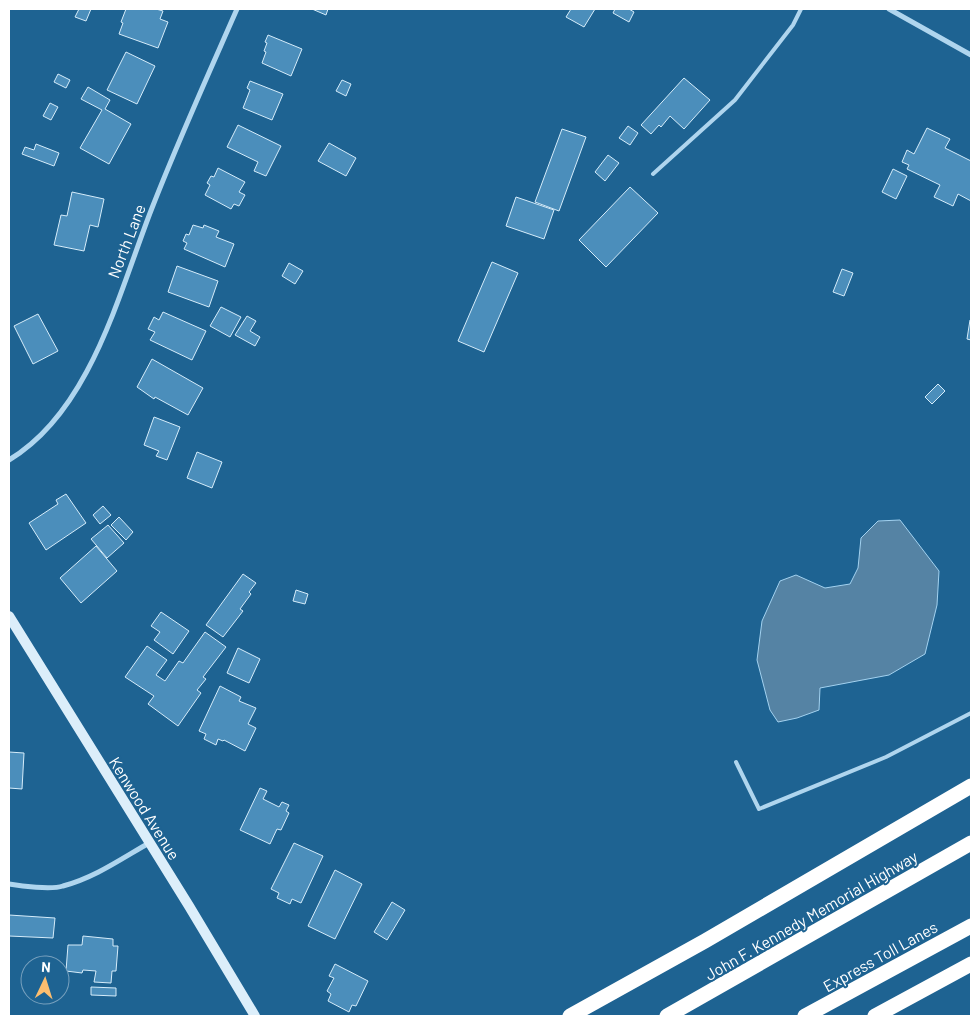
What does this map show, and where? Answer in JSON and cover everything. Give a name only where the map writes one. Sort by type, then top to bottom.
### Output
[{"type":"highway","points":[[570,1016],[705,941],[971,786]]},
{"type":"highway","name":"John F. Kennedy Memorial Highway","points":[[667,1016],[971,843]]},
{"type":"highway","name":"Express Toll Lanes","points":[[805,1016],[971,926]]},
{"type":"highway","points":[[875,1016],[971,964]]},
{"type":"main road","name":"Kenwood Avenue","points":[[9,616],[148,843],[189,906],[254,1016]]},
{"type":"street","name":"North Lane","points":[[9,460],[21,453],[56,418],[86,374],[101,342],[152,207],[237,9]]},
{"type":"street","points":[[889,9],[971,56]]},
{"type":"street","points":[[9,884],[61,887],[95,874],[148,843]]},
{"type":"lane","points":[[652,174],[735,100],[794,25],[801,9]]},
{"type":"lane","points":[[736,762],[759,809],[886,757],[971,713]]},
{"type":"water","points":[[900,520],[939,571],[937,605],[925,654],[889,675],[820,688],[819,710],[778,722],[770,710],[757,660],[762,621],[780,581],[796,575],[825,588],[850,584],[858,568],[861,538],[878,521]]},
{"type":"building","points":[[79,9],[91,9],[86,21],[75,17]]},
{"type":"building","points":[[126,9],[156,9],[163,11],[160,19],[168,22],[158,48],[119,34]]},
{"type":"building","points":[[312,9],[328,9],[326,15]]},
{"type":"building","points":[[571,9],[595,9],[584,27],[566,17]]},
{"type":"building","points":[[615,9],[629,9],[634,12],[629,22],[613,13]]},
{"type":"building","points":[[268,35],[302,49],[291,76],[262,63],[266,52],[264,51],[267,43],[265,42]]},
{"type":"building","points":[[126,52],[155,66],[137,104],[107,90]]},
{"type":"building","points":[[58,74],[70,80],[66,88],[54,82]]},
{"type":"building","points":[[684,78],[710,100],[684,129],[670,116],[661,127],[659,125],[651,134],[641,125]]},
{"type":"building","points":[[342,80],[351,84],[346,96],[336,91]]},
{"type":"building","points":[[250,81],[283,94],[272,120],[243,108],[250,90],[247,88]]},
{"type":"building","points":[[88,87],[110,100],[105,109],[131,124],[109,164],[80,148],[102,110],[81,99]]},
{"type":"building","points":[[50,103],[58,107],[51,120],[43,116]]},
{"type":"building","points":[[238,125],[281,146],[266,176],[254,171],[258,162],[227,147]]},
{"type":"building","points":[[628,126],[638,133],[630,145],[619,138]]},
{"type":"building","points":[[927,128],[950,139],[945,148],[971,161],[971,201],[958,194],[953,206],[934,197],[940,185],[907,169],[909,165],[902,162],[907,150],[914,154]]},
{"type":"building","points":[[562,129],[586,137],[559,211],[535,202]]},
{"type":"building","points":[[329,143],[356,158],[346,176],[318,161]]},
{"type":"building","points":[[36,144],[59,153],[54,166],[22,154],[25,147],[34,150]]},
{"type":"building","points":[[608,155],[619,163],[605,181],[595,172]]},
{"type":"building","points":[[218,168],[245,182],[239,192],[245,195],[239,206],[234,204],[231,209],[205,195],[210,185],[207,183],[211,176],[214,177]]},
{"type":"building","points":[[893,169],[907,176],[896,199],[882,192]]},
{"type":"building","points":[[630,187],[658,213],[606,267],[579,240]]},
{"type":"building","points":[[72,192],[104,199],[98,227],[90,225],[84,251],[54,245],[61,215],[67,216]]},
{"type":"building","points":[[516,197],[554,210],[544,239],[506,226]]},
{"type":"building","points":[[193,225],[203,228],[204,225],[219,231],[216,237],[234,244],[225,267],[184,249],[187,243],[183,241],[186,234],[189,235]]},
{"type":"building","points":[[492,262],[518,273],[484,352],[458,341]]},
{"type":"building","points":[[289,263],[303,271],[295,284],[282,276]]},
{"type":"building","points":[[177,266],[218,281],[209,307],[168,292]]},
{"type":"building","points":[[842,269],[853,273],[844,296],[833,292]]},
{"type":"building","points":[[221,307],[241,317],[230,337],[210,326]]},
{"type":"building","points":[[163,312],[206,331],[192,360],[150,340],[155,332],[148,329],[154,317],[159,320]]},
{"type":"building","points":[[38,314],[58,351],[33,364],[14,326]]},
{"type":"building","points":[[247,316],[256,321],[250,331],[260,337],[255,346],[235,335]]},
{"type":"building","points":[[971,321],[971,340],[967,339]]},
{"type":"building","points":[[152,359],[203,388],[188,415],[155,397],[154,399],[137,387]]},
{"type":"building","points":[[938,384],[945,391],[932,404],[925,397]]},
{"type":"building","points":[[154,417],[180,427],[167,460],[156,456],[159,451],[144,445]]},
{"type":"building","points":[[197,452],[222,462],[212,488],[187,478]]},
{"type":"building","points":[[66,494],[86,523],[46,550],[29,523],[58,504],[56,500]]},
{"type":"building","points":[[103,506],[111,515],[100,524],[93,515]]},
{"type":"building","points":[[119,517],[133,532],[126,540],[111,525]]},
{"type":"building","points":[[108,525],[124,543],[107,558],[91,539]]},
{"type":"building","points":[[96,546],[117,571],[81,603],[60,578]]},
{"type":"building","points":[[243,574],[256,583],[249,592],[251,594],[240,609],[243,611],[223,637],[206,625]]},
{"type":"building","points":[[296,590],[308,594],[305,604],[293,601]]},
{"type":"building","points":[[161,612],[189,631],[173,654],[154,640],[160,632],[151,626]]},
{"type":"building","points":[[205,632],[226,647],[203,677],[206,679],[197,690],[201,693],[178,726],[148,704],[154,696],[125,677],[147,646],[167,660],[156,675],[165,681],[179,661],[183,663]]},
{"type":"building","points":[[238,648],[260,659],[249,683],[227,673]]},
{"type":"building","points":[[220,686],[241,697],[239,701],[256,708],[248,724],[256,728],[245,751],[224,740],[218,739],[216,745],[204,739],[206,734],[199,731]]},
{"type":"building","points":[[9,752],[24,753],[22,789],[9,788]]},
{"type":"building","points":[[260,788],[267,791],[263,799],[279,807],[282,802],[289,805],[286,811],[289,813],[281,830],[277,829],[270,844],[240,830]]},
{"type":"building","points":[[294,843],[323,856],[301,903],[292,899],[290,904],[277,898],[279,893],[271,889]]},
{"type":"building","points":[[335,870],[362,884],[335,939],[308,926]]},
{"type":"building","points":[[392,902],[405,910],[387,940],[374,932]]},
{"type":"building","points":[[9,915],[55,918],[53,938],[9,936]]},
{"type":"building","points":[[83,936],[113,939],[113,946],[118,946],[116,971],[112,971],[111,983],[94,982],[96,971],[83,970],[82,973],[70,972],[70,955],[67,955],[68,945],[82,945]]},
{"type":"building","points":[[335,964],[368,981],[356,1006],[352,1005],[349,1012],[328,1001],[331,994],[327,991],[334,978],[329,976]]},
{"type":"building","points":[[91,987],[116,988],[116,996],[91,995]]}]
